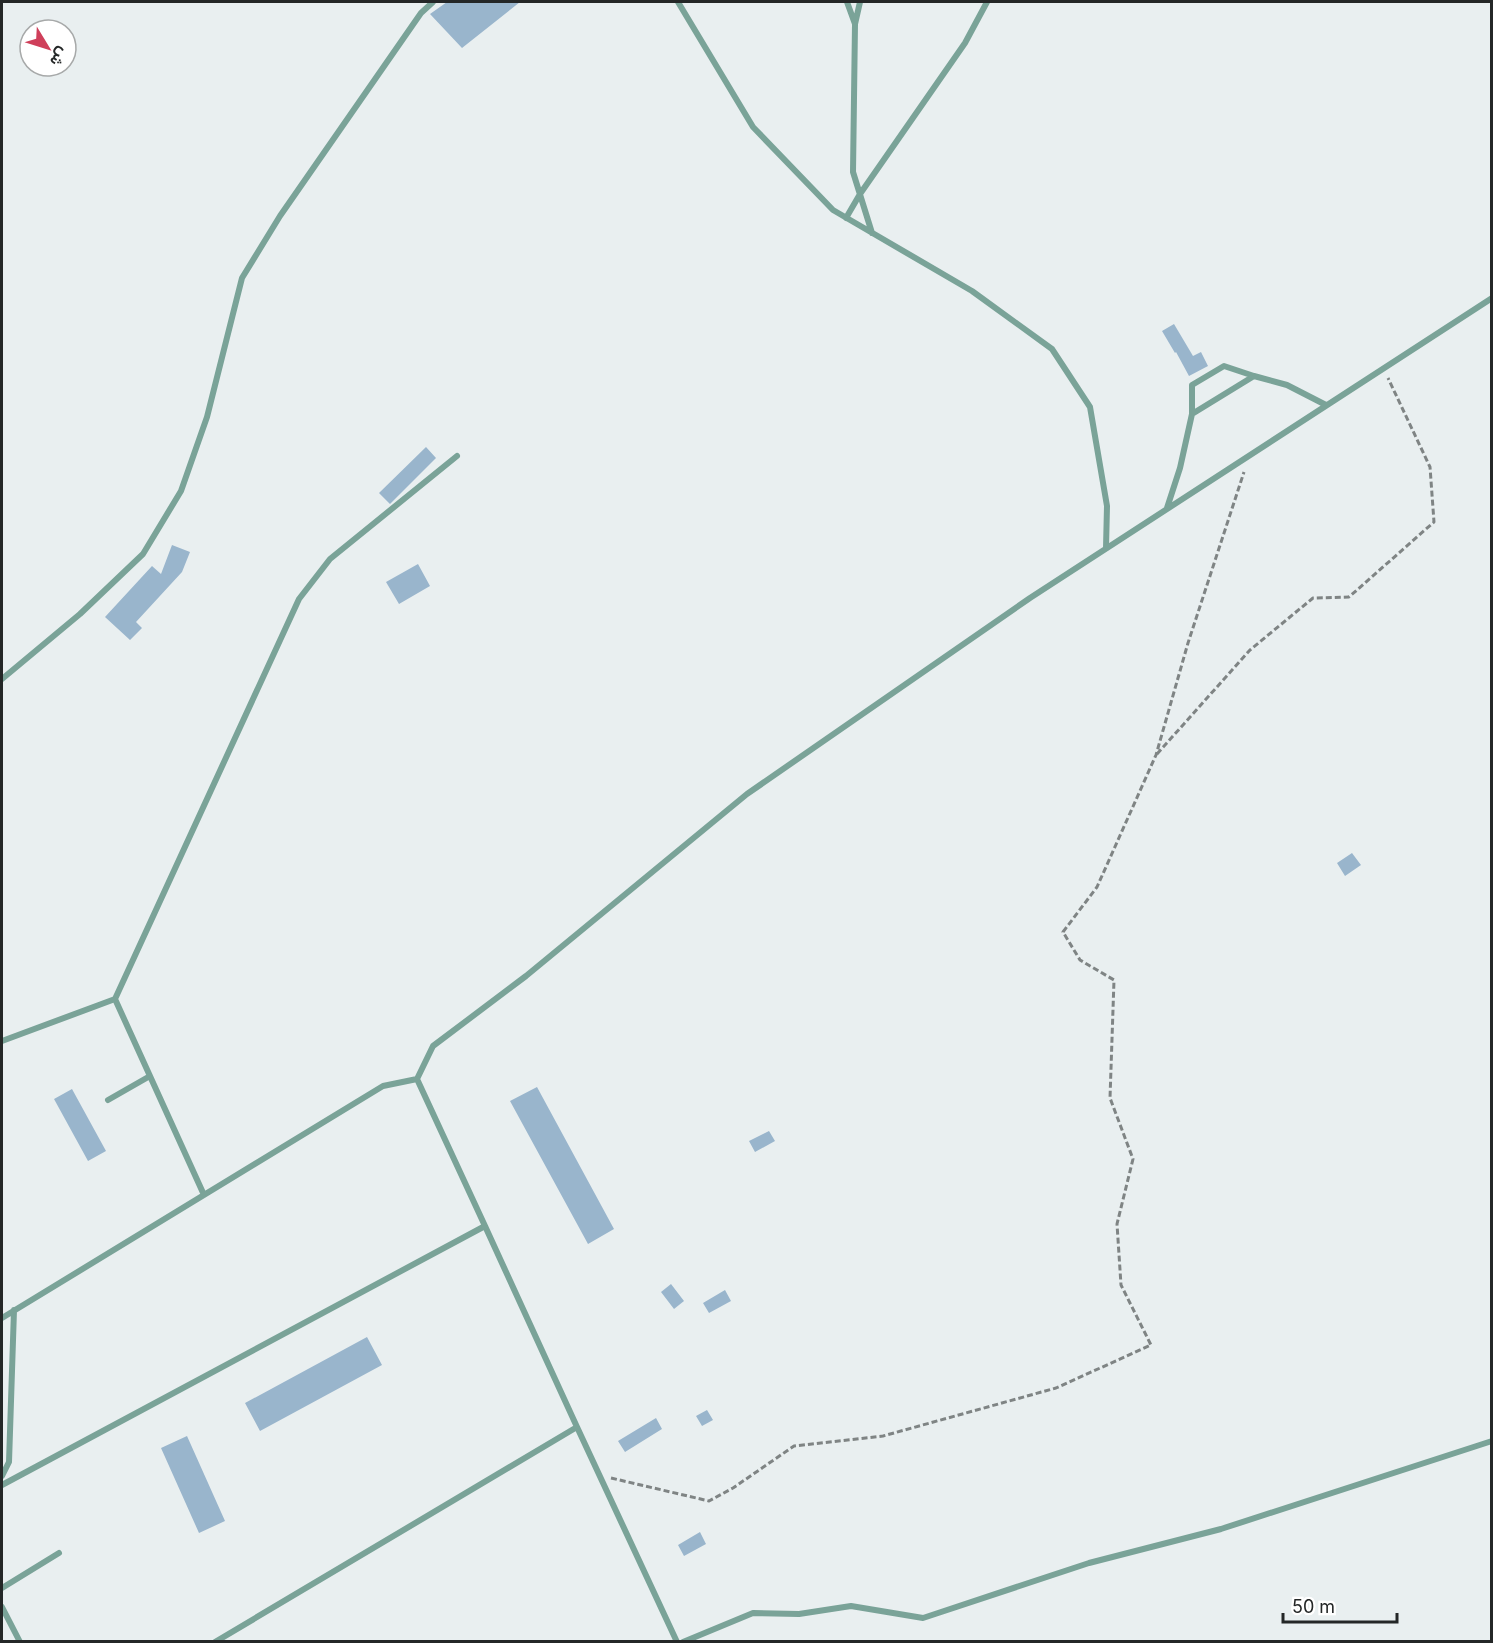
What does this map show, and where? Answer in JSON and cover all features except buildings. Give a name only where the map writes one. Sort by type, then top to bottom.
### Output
[{"type":"lane","points":[[2,679],[80,614],[143,554],[181,491],[207,417],[242,278],[280,216],[420,13],[433,2]]},
{"type":"lane","points":[[678,2],[753,127],[834,210],[972,291],[1052,349],[1090,407],[1107,506],[1106,548]]},
{"type":"lane","points":[[847,2],[855,24]]},
{"type":"lane","points":[[860,2],[855,24],[853,172],[872,233]]},
{"type":"lane","points":[[846,218],[860,194],[965,44],[987,2]]},
{"type":"lane","points":[[417,1079],[433,1047],[526,976],[747,794],[1030,598],[1491,298]]},
{"type":"lane","points":[[1167,508],[1180,468],[1192,414],[1192,385],[1224,366],[1287,385],[1326,405]]},
{"type":"lane","points":[[1192,414],[1254,376]]},
{"type":"lane","points":[[2,1041],[115,999],[299,599],[330,559],[457,456]]},
{"type":"lane","points":[[115,999],[204,1195]]},
{"type":"lane","points":[[108,1100],[150,1076]]},
{"type":"lane","points":[[2,1318],[383,1086],[417,1079]]},
{"type":"lane","points":[[417,1079],[677,1641]]},
{"type":"lane","points":[[2,1485],[485,1226]]},
{"type":"lane","points":[[2,1476],[9,1462],[14,1310]]},
{"type":"lane","points":[[214,1641],[578,1427]]},
{"type":"lane","points":[[683,1641],[753,1613],[799,1614],[851,1606],[922,1618],[1089,1563],[1221,1529],[1491,1441]]},
{"type":"lane","points":[[2,1588],[59,1553]]},
{"type":"lane","points":[[2,1607],[20,1641]]},
{"type":"path","points":[[1156,755],[1250,650],[1313,598],[1349,597],[1434,522],[1430,467],[1384,368]]},
{"type":"path","points":[[600,1475],[709,1501],[733,1488],[794,1446],[883,1436],[1056,1388],[1151,1345],[1121,1286],[1117,1224],[1133,1159],[1110,1098],[1114,980],[1080,960],[1063,932],[1097,887],[1156,755],[1188,643],[1249,456]]}]
